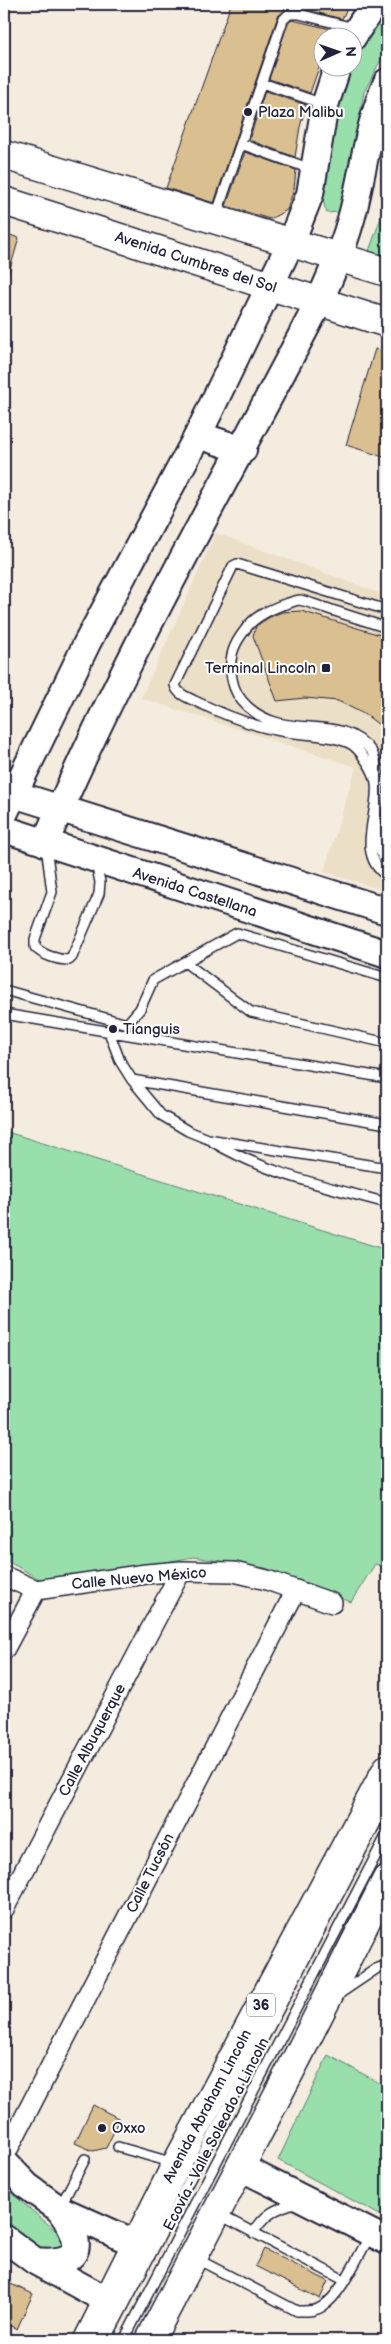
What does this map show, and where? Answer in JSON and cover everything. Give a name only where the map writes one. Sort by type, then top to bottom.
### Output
[{"type":"main road","points":[[4,155],[387,272]]},
{"type":"main road","name":"Avenida Cumbres del Sol","points":[[4,201],[387,323]]},
{"type":"main road","name":"Avenida Abraham Lincoln","points":[[88,2340],[176,2163],[387,1769]]},
{"type":"main road","points":[[150,2340],[194,2258],[215,2213],[387,1879]]},
{"type":"street","points":[[357,28],[374,4]]},
{"type":"street","points":[[334,78],[325,105],[310,194],[291,242],[198,435],[87,643],[7,799],[60,810],[387,910]]},
{"type":"street","points":[[45,843],[98,724],[136,648],[243,450],[340,257],[379,100],[387,82]]},
{"type":"street","points":[[198,435],[243,450]]},
{"type":"street","name":"Avenida Castellana","points":[[4,829],[387,954]]},
{"type":"street","name":"Calle Nuevo México","points":[[36,1590],[73,1583],[181,1571],[234,1572],[296,1590],[332,1604]]},
{"type":"street","name":"Calle Albuquerque","points":[[4,1909],[181,1571]]},
{"type":"street","points":[[4,1576],[36,1590],[4,1650]]},
{"type":"street","name":"Calle Tucsón","points":[[4,2157],[296,1590]]},
{"type":"street","points":[[4,2162],[28,2186],[59,2210],[137,2244]]},
{"type":"street","points":[[240,2166],[379,2237]]},
{"type":"street","points":[[35,2261],[61,2262],[71,2257],[76,2249],[73,2228],[59,2210]]},
{"type":"street","points":[[4,2238],[35,2261],[108,2301]]},
{"type":"lane","points":[[215,219],[284,20],[289,14],[299,14],[340,28]]},
{"type":"lane","points":[[262,83],[325,105]]},
{"type":"lane","points":[[241,144],[314,170]]},
{"type":"lane","points":[[387,610],[241,564],[233,566],[175,685],[176,689],[221,714],[279,731],[351,743],[370,765],[376,783],[369,832],[371,850],[376,866],[387,876]]},
{"type":"lane","points":[[387,628],[298,600],[267,611],[247,627],[234,645],[230,666],[233,686],[241,700],[265,720],[280,725],[339,730],[355,737],[371,751],[377,760],[385,789],[378,834],[378,849],[387,864]]},
{"type":"lane","points":[[371,850],[387,818]]},
{"type":"lane","points":[[45,843],[52,892],[35,947],[39,952],[62,960],[69,960],[72,957],[99,894],[100,874],[95,859]]},
{"type":"lane","points":[[4,990],[128,1024],[140,1009],[154,980],[237,932],[387,978]]},
{"type":"lane","points":[[186,963],[251,1012],[387,1043]]},
{"type":"lane","points":[[4,1014],[387,1078]]},
{"type":"lane","points":[[109,1032],[120,1061],[132,1080],[161,1115],[229,1152],[296,1179],[387,1203]]},
{"type":"lane","points":[[132,1080],[387,1124]]},
{"type":"lane","points":[[208,1139],[387,1168]]},
{"type":"lane","points":[[106,2340],[387,1802]]},
{"type":"lane","name":"Ecovía - Valle Soleado a Lincoln","points":[[124,2340],[387,1834]]},
{"type":"lane","points":[[324,2004],[376,1969],[387,1965]]},
{"type":"lane","points":[[118,2147],[176,2163]]},
{"type":"lane","points":[[59,2210],[85,2159]]},
{"type":"lane","points":[[253,2233],[268,2214],[278,2207],[305,2200]]},
{"type":"lane","points":[[215,2213],[344,2280]]},
{"type":"lane","points":[[194,2258],[297,2311],[309,2312],[322,2307],[332,2298],[379,2237]]},
{"type":"shaded area","points":[[216,533],[387,596],[387,891],[324,872],[356,767],[141,698]]},
{"type":"green space","points":[[387,7],[387,48],[364,92],[343,208],[338,212],[327,213],[323,186],[324,168],[341,80],[342,78],[364,78],[364,38]]},
{"type":"green space","points":[[387,201],[387,257],[369,251]]},
{"type":"green space","points":[[4,1131],[387,1250],[387,1568],[375,1564],[351,1602],[265,1568],[193,1557],[48,1584],[4,1559]]},
{"type":"green space","points":[[328,2055],[387,2087],[387,2219],[278,2160]]},
{"type":"green space","points":[[4,2187],[61,2235],[62,2246],[42,2256],[4,2230]]},
{"type":"building","points":[[231,4],[349,4],[342,19],[299,8],[288,8],[278,16],[214,203],[166,188]]},
{"type":"building","points":[[292,20],[326,28],[314,28],[315,78],[310,93],[269,79],[288,23]]},
{"type":"building","points":[[265,91],[306,105],[295,157],[249,140]]},
{"type":"building","points":[[245,152],[296,170],[294,189],[287,210],[270,219],[226,206]]},
{"type":"building","points":[[4,233],[19,238],[7,279],[4,278]]},
{"type":"building","points":[[375,349],[387,353],[387,458],[346,445]]},
{"type":"building","name":"Terminal Lincoln","points":[[301,611],[387,637],[387,731],[366,715],[338,701],[305,698],[277,701],[253,636],[256,626],[270,617],[282,612]]},
{"type":"building","points":[[93,2105],[120,2119],[106,2148],[93,2151],[75,2143]]},
{"type":"building","points":[[264,2249],[328,2281],[320,2299],[255,2266]]},
{"type":"building","points":[[4,2281],[33,2294],[17,2329],[4,2323]]},
{"type":"waterway","points":[[4,2207],[8,2211]]},
{"type":"place","name":"Plaza Malibu","points":[[248,112]]},
{"type":"place","name":"Terminal Lincoln","points":[[326,668]]},
{"type":"place","name":"Tianguis","points":[[113,1029]]},
{"type":"place","name":"Oxxo","points":[[102,2128]]}]
